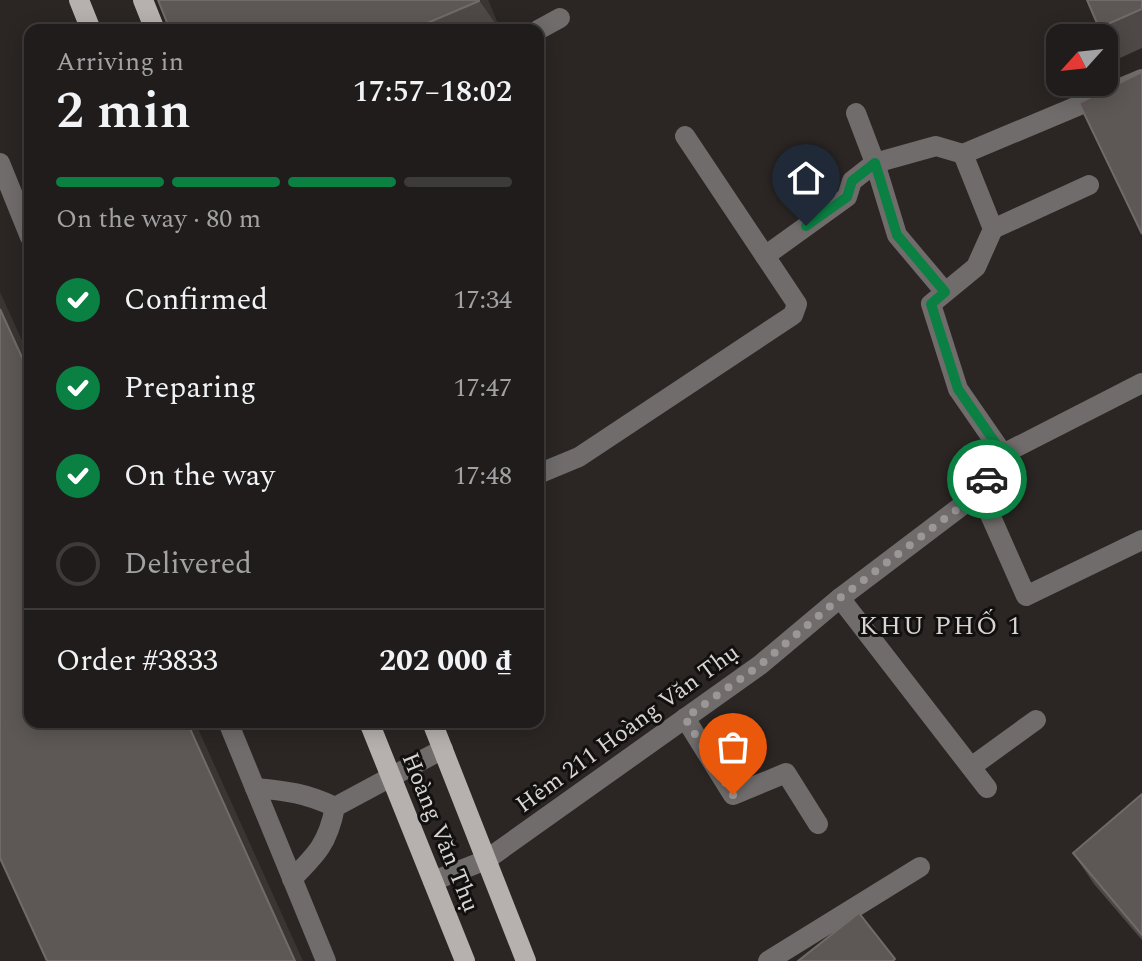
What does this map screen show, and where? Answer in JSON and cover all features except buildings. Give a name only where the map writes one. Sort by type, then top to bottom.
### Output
[{"type":"main road","points":[[79,0],[89,24]]},
{"type":"main road","points":[[143,0],[153,24]]},
{"type":"main road","name":"Hoàng Văn Thụ","points":[[371,728],[465,961]]},
{"type":"main road","name":"Hoàng Văn Thụ","points":[[434,728],[526,961]]},
{"type":"street","points":[[544,27],[560,18]]},
{"type":"street","points":[[765,256],[847,197],[852,181],[875,163],[936,146],[963,154],[1142,79]]},
{"type":"street","points":[[856,113],[897,235],[945,292]]},
{"type":"street","points":[[544,472],[579,457],[793,315],[797,304],[685,136]]},
{"type":"street","points":[[963,154],[993,229]]},
{"type":"street","points":[[0,163],[24,222]]},
{"type":"street","points":[[1089,185],[993,229],[976,267],[931,304],[958,389],[1003,454],[1142,383]]},
{"type":"street","name":"Hẻm 211 Hoàng Văn Thụ","points":[[433,881],[486,860],[760,665],[840,598],[980,492],[1003,454]]},
{"type":"street","points":[[980,492],[1026,596],[1142,540]]},
{"type":"street","points":[[840,598],[987,788]]},
{"type":"street","points":[[685,718],[733,795],[786,773],[818,824]]},
{"type":"street","points":[[971,767],[1036,720]]},
{"type":"street","points":[[230,728],[326,961]]},
{"type":"street","points":[[335,807],[443,749]]},
{"type":"street","points":[[255,788],[295,792],[335,807]]},
{"type":"street","points":[[292,879],[325,841],[335,807]]},
{"type":"street","points":[[768,961],[920,867]]},
{"type":"way so far","points":[[733,795],[685,718],[760,665],[840,598],[980,492],[987,479]]},
{"type":"district","name":"KHU PHỐ 1","points":[[941,625]]},
{"type":"route","points":[[806,226],[847,197],[852,181],[875,163],[897,235],[945,292],[931,304],[958,389],[1003,454],[987,479]]}]
